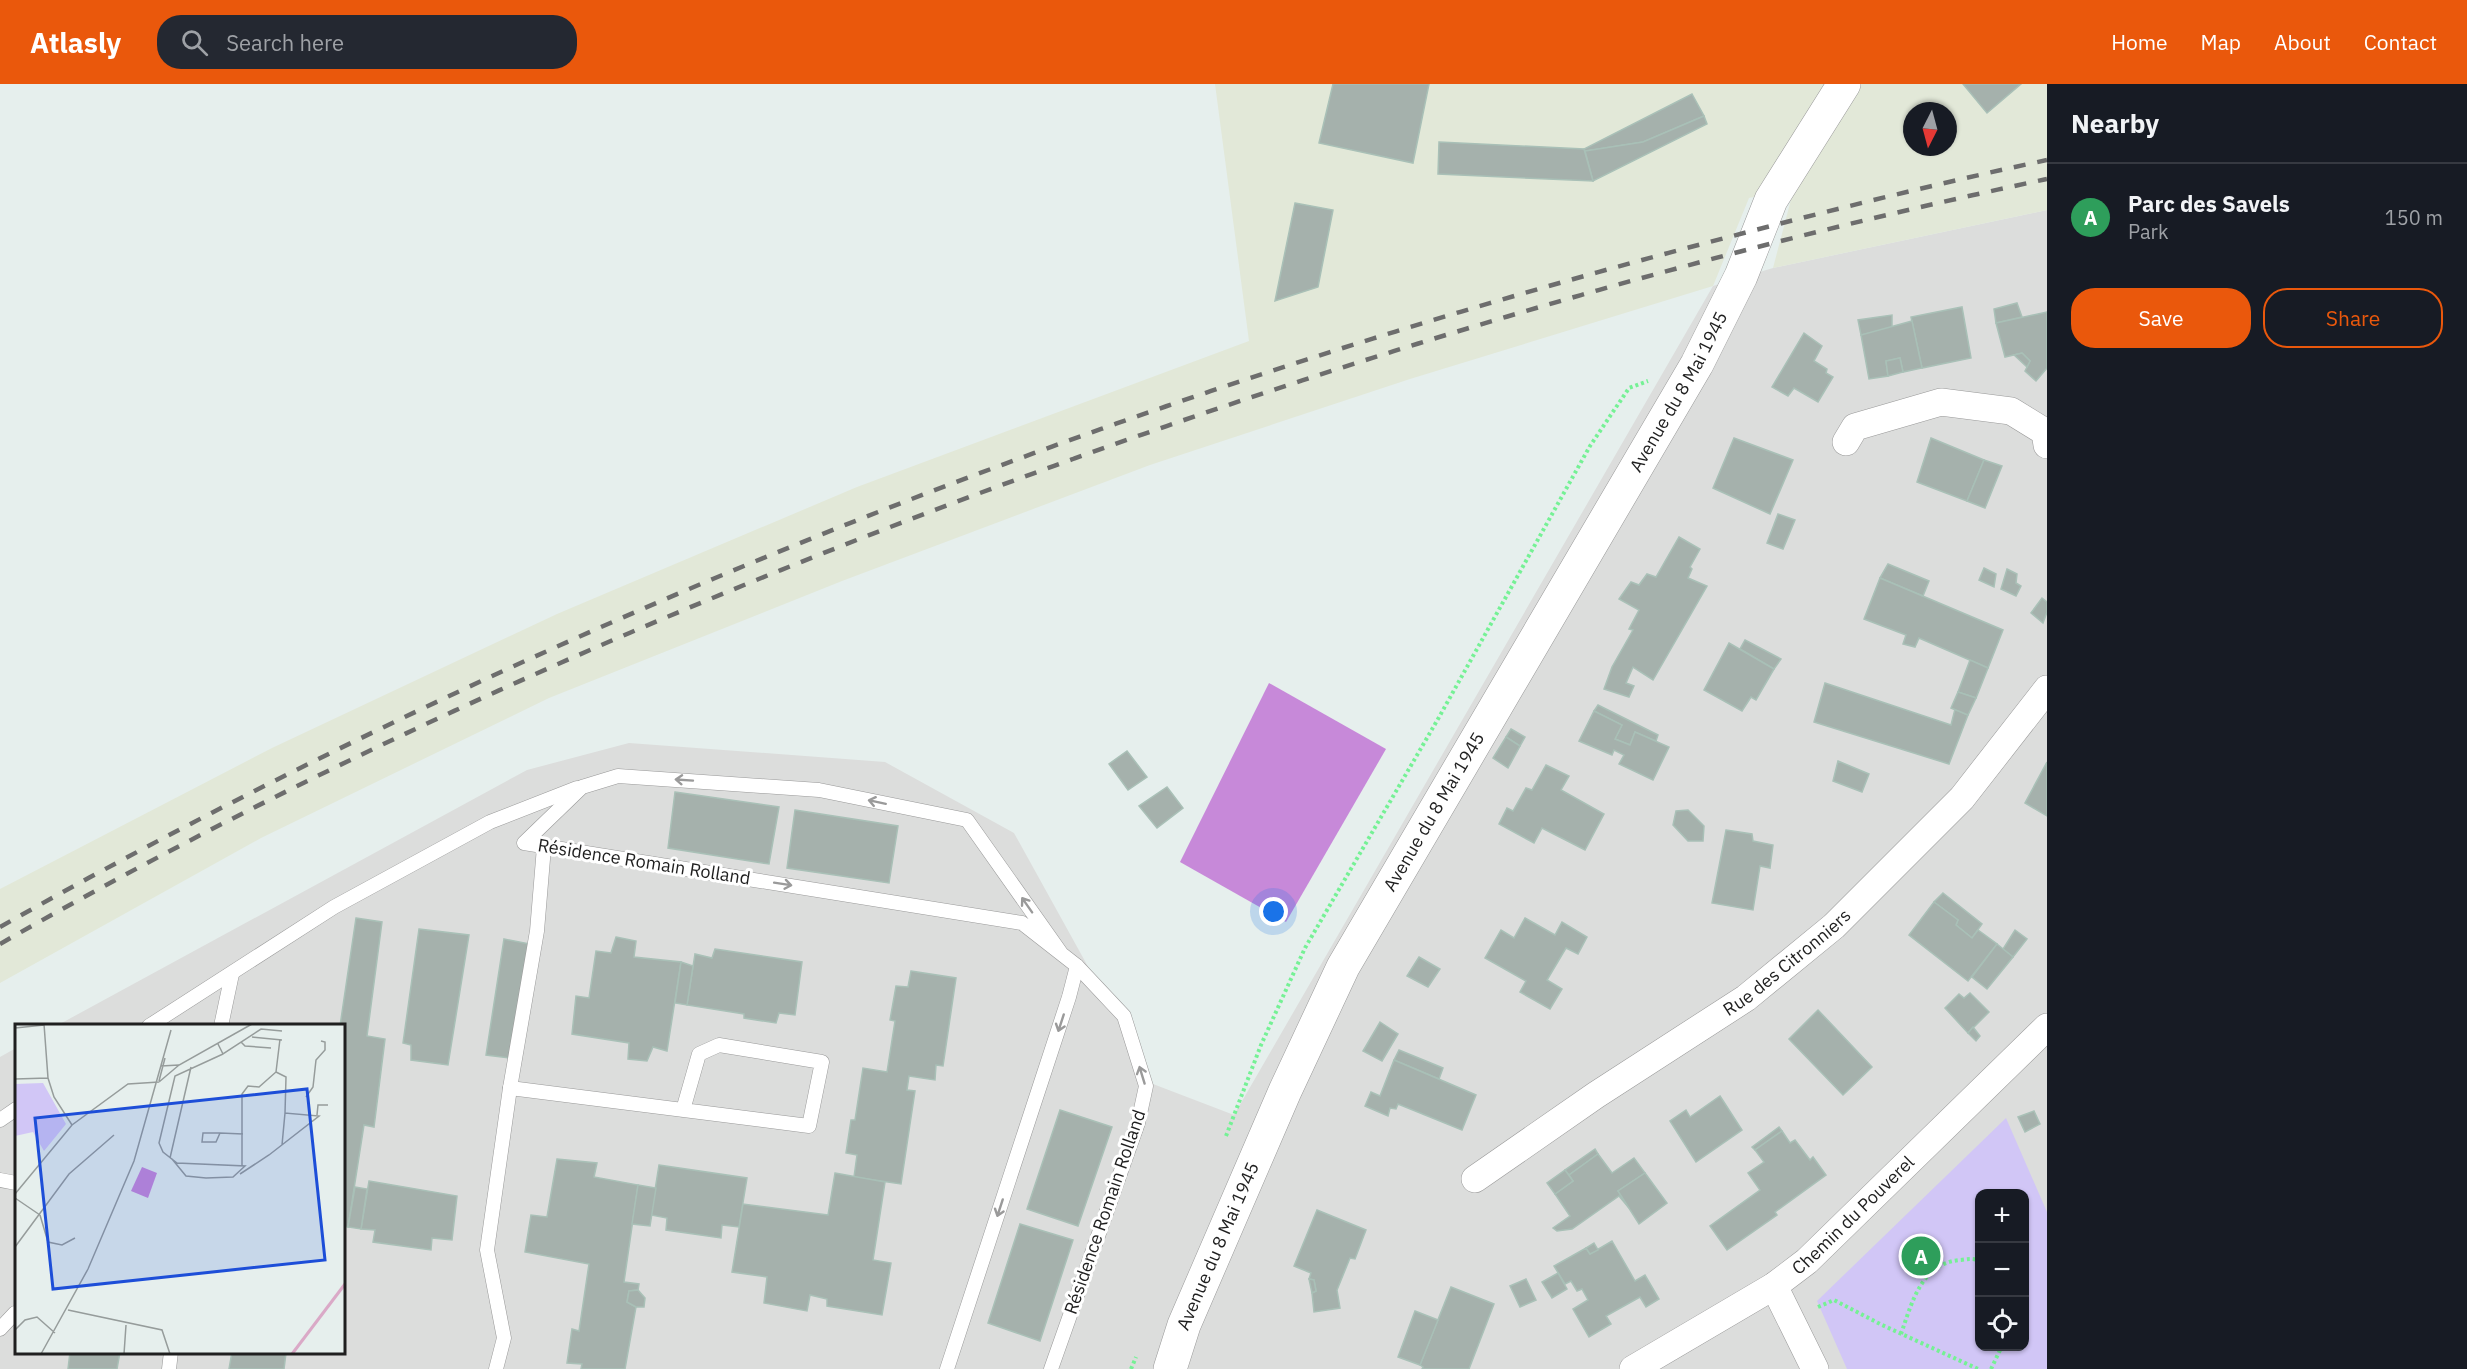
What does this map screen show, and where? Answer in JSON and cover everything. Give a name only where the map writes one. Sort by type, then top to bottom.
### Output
[{"type":"street","name":"Avenue du 8 Mai 1945","points":[[1170,1369],[1184,1325],[1285,1091],[1343,967],[1697,364],[1741,276],[1772,200],[1844,84]]},
{"type":"street","points":[[1846,442],[1855,427],[1941,402],[2011,411],[2045,432],[2047,445]]},
{"type":"street","name":"Rue des Citronniers","points":[[1474,1179],[1596,1095],[1746,998],[1834,926],[1962,798],[2047,689]]},
{"type":"street","name":"Chemin du Pouverel","points":[[1633,1369],[1774,1286],[1807,1261],[2047,1027]]},
{"type":"street","points":[[1774,1286],[1815,1369]]},
{"type":"lane","name":"Résidence Romain Rolland","points":[[1051,1369],[1138,1123],[1146,1086],[1124,1016],[1077,966],[1022,923],[524,843],[582,787],[618,776],[819,790],[967,820],[1061,953]]},
{"type":"lane","points":[[152,1024],[334,907],[490,822],[582,787]]},
{"type":"lane","points":[[496,1369],[504,1338],[487,1250],[510,1088],[537,931],[544,847]]},
{"type":"lane","points":[[947,1369],[1077,966]]},
{"type":"lane","points":[[221,1024],[232,974]]},
{"type":"lane","points":[[510,1088],[683,1110],[809,1126],[822,1062],[719,1045],[699,1054],[683,1110]]},
{"type":"lane","points":[[0,1120],[15,1110]]},
{"type":"lane","points":[[0,1180],[15,1183]]},
{"type":"lane","points":[[0,1329],[15,1313]]},
{"type":"lane","points":[[169,1369],[171,1354]]},
{"type":"path","points":[[1901,1334],[1914,1296],[1927,1275],[1950,1260],[1975,1260]]},
{"type":"path","points":[[1790,1318],[1834,1300],[1978,1369]]},
{"type":"path","points":[[1991,1369],[2000,1351]]},
{"type":"shaded area","points":[[1215,84],[2047,84],[2047,210],[1773,268],[1794,188],[1749,198],[1713,286],[1410,379],[1150,465],[842,581],[549,698],[261,838],[0,983],[0,889],[272,748],[557,614],[857,487],[1249,341]]},
{"type":"shaded area","points":[[2047,210],[2047,1369],[0,1369],[0,1057],[15,1049],[15,1354],[345,1354],[345,1024],[60,1024],[527,770],[629,743],[885,762],[1014,833],[1153,1084],[1234,1115],[1713,286],[1773,268]]},
{"type":"shaded area","points":[[1269,683],[1386,749],[1286,922],[1180,862]]},
{"type":"shaded area","points":[[2006,1118],[2047,1212],[2047,1369],[1847,1369],[1817,1301]]},
{"type":"building","points":[[1333,84],[1429,84],[1413,163],[1319,143]]},
{"type":"building","points":[[1963,84],[2021,84],[1987,113]]},
{"type":"building","points":[[1692,94],[1704,116],[1643,142],[1585,151],[1584,149]]},
{"type":"building","points":[[1704,116],[1707,124],[1593,181],[1585,151],[1643,142]]},
{"type":"building","points":[[1439,142],[1584,149],[1593,181],[1438,174]]},
{"type":"building","points":[[1295,203],[1333,210],[1318,287],[1275,301]]},
{"type":"building","points":[[2017,303],[2022,317],[1996,323],[1994,309]]},
{"type":"building","points":[[1962,307],[1971,358],[1922,368],[1911,317]]},
{"type":"building","points":[[2047,312],[2047,368],[2036,381],[2025,371],[2030,361],[2022,353],[2005,357],[1996,323]]},
{"type":"building","points":[[1892,315],[1892,328],[1861,335],[1858,320]]},
{"type":"building","points":[[1912,321],[1922,368],[1903,372],[1900,358],[1886,361],[1888,376],[1869,379],[1861,335]]},
{"type":"building","points":[[1804,333],[1822,346],[1814,361],[1827,369],[1826,373],[1833,377],[1818,402],[1794,388],[1788,396],[1772,387]]},
{"type":"building","points":[[2022,353],[2030,361],[2027,367],[2014,355]]},
{"type":"building","points":[[1900,358],[1903,372],[1888,376],[1886,361]]},
{"type":"building","points":[[1734,438],[1793,460],[1770,514],[1713,488]]},
{"type":"building","points":[[1931,438],[1984,460],[1967,501],[1917,482]]},
{"type":"building","points":[[1984,460],[2002,466],[1985,508],[1967,501]]},
{"type":"building","points":[[1778,514],[1795,520],[1783,549],[1767,543]]},
{"type":"building","points":[[1679,537],[1700,549],[1690,567],[1692,569],[1688,578],[1707,586],[1653,680],[1633,667],[1626,683],[1634,686],[1629,697],[1604,689],[1612,667],[1633,630],[1629,629],[1639,610],[1619,599],[1631,582],[1639,585],[1647,574],[1656,577]]},
{"type":"building","points":[[1888,564],[1929,581],[1923,596],[1880,578]]},
{"type":"building","points":[[1984,568],[1996,574],[1994,587],[1979,580]]},
{"type":"building","points":[[2007,569],[2017,574],[2016,583],[2021,586],[2016,596],[2001,589]]},
{"type":"building","points":[[1880,578],[2003,630],[1988,668],[1919,638],[1915,647],[1903,644],[1906,635],[1864,619]]},
{"type":"building","points":[[2042,598],[2047,602],[2047,612],[2043,623],[2031,613]]},
{"type":"building","points":[[1745,640],[1781,659],[1774,669],[1740,649]]},
{"type":"building","points":[[1729,643],[1774,669],[1756,700],[1751,697],[1742,711],[1704,690]]},
{"type":"building","points":[[1970,660],[1988,668],[1976,698],[1958,692]]},
{"type":"building","points":[[1825,683],[1951,725],[1955,709],[1968,715],[1949,764],[1814,722]]},
{"type":"building","points":[[1958,692],[1976,698],[1968,715],[1951,708]]},
{"type":"building","points":[[1598,705],[1658,735],[1656,741],[1635,732],[1630,745],[1615,739],[1622,725],[1594,711]]},
{"type":"building","points":[[1594,711],[1622,725],[1615,739],[1630,745],[1635,732],[1669,747],[1653,780],[1619,764],[1624,755],[1614,750],[1612,755],[1579,741]]},
{"type":"building","points":[[1511,729],[1525,737],[1520,746],[1506,737]]},
{"type":"building","points":[[1506,737],[1520,746],[1508,768],[1493,758]]},
{"type":"building","points":[[1127,751],[1147,777],[1128,790],[1109,764]]},
{"type":"building","points":[[1838,761],[1869,774],[1862,792],[1833,781]]},
{"type":"building","points":[[2047,762],[2047,816],[2025,803]]},
{"type":"building","points":[[1546,765],[1569,776],[1561,790],[1604,814],[1585,850],[1542,828],[1534,843],[1499,824],[1507,808],[1513,811],[1526,788],[1532,790]]},
{"type":"building","points":[[1167,787],[1183,808],[1157,828],[1139,806]]},
{"type":"building","points":[[675,792],[779,807],[769,864],[668,848]]},
{"type":"building","points":[[795,810],[898,826],[889,883],[787,868]]},
{"type":"building","points":[[1688,810],[1704,826],[1703,841],[1688,841],[1673,825],[1676,811]]},
{"type":"building","points":[[1726,830],[1752,834],[1753,841],[1773,845],[1770,868],[1760,866],[1753,910],[1712,903]]},
{"type":"building","points":[[1943,893],[1982,924],[1972,938],[1956,925],[1958,920],[1934,902]]},
{"type":"building","points":[[1934,902],[1958,920],[1956,925],[1972,938],[1978,930],[1997,944],[1968,981],[1909,935]]},
{"type":"building","points":[[356,918],[382,922],[367,1036],[385,1039],[374,1127],[364,1125],[348,1227],[345,1226],[345,1024],[340,1024]]},
{"type":"building","points":[[1525,918],[1555,935],[1562,922],[1587,937],[1578,954],[1566,948],[1547,980],[1562,989],[1550,1009],[1520,992],[1526,981],[1485,958],[1501,930],[1514,938]]},
{"type":"building","points":[[419,929],[469,935],[448,1065],[411,1060],[411,1045],[403,1043]]},
{"type":"building","points":[[2015,930],[2027,939],[2013,957],[2003,949]]},
{"type":"building","points":[[616,937],[636,941],[634,957],[681,962],[667,1051],[653,1047],[647,1061],[628,1059],[629,1043],[572,1034],[576,996],[589,998],[596,951],[611,953]]},
{"type":"building","points":[[504,939],[530,944],[510,1058],[486,1055]]},
{"type":"building","points":[[1997,944],[2013,957],[1987,989],[1972,977]]},
{"type":"building","points":[[715,949],[802,962],[795,1015],[779,1013],[776,1023],[744,1018],[744,1014],[687,1005],[695,954],[712,958]]},
{"type":"building","points":[[1419,957],[1440,969],[1428,987],[1407,976]]},
{"type":"building","points":[[681,962],[693,966],[687,1005],[675,1003]]},
{"type":"building","points":[[911,971],[956,978],[943,1066],[936,1065],[935,1080],[909,1076],[907,1090],[915,1091],[901,1184],[854,1177],[857,1155],[846,1153],[851,1120],[855,1120],[863,1068],[887,1072],[895,1021],[890,1020],[896,986],[908,987]]},
{"type":"building","points":[[1970,993],[1989,1012],[1968,1033],[1945,1008],[1959,994],[1964,998]]},
{"type":"building","points":[[1818,1010],[1872,1067],[1843,1095],[1789,1039]]},
{"type":"building","points":[[1380,1022],[1398,1034],[1382,1061],[1363,1051]]},
{"type":"building","points":[[1973,1027],[1980,1036],[1976,1041],[1968,1033]]},
{"type":"building","points":[[1399,1050],[1443,1068],[1439,1079],[1394,1060]]},
{"type":"building","points":[[1394,1060],[1476,1095],[1462,1130],[1398,1104],[1396,1109],[1390,1108],[1388,1116],[1365,1106],[1371,1092],[1380,1096]]},
{"type":"building","points":[[1720,1096],[1742,1130],[1696,1162],[1670,1121],[1686,1110],[1690,1117]]},
{"type":"building","points":[[1060,1110],[1112,1127],[1078,1226],[1027,1209]]},
{"type":"building","points":[[2034,1111],[2040,1124],[2025,1132],[2018,1117]]},
{"type":"building","points":[[1779,1127],[1782,1131],[1755,1150],[1752,1147]]},
{"type":"building","points":[[1782,1131],[1790,1143],[1795,1140],[1810,1160],[1813,1157],[1826,1175],[1775,1212],[1777,1215],[1727,1250],[1710,1226],[1760,1190],[1748,1173],[1764,1162],[1755,1150]]},
{"type":"building","points":[[1595,1149],[1598,1154],[1569,1175],[1565,1170]]},
{"type":"building","points":[[1598,1154],[1612,1173],[1634,1158],[1645,1173],[1618,1191],[1629,1208],[1619,1196],[1572,1229],[1557,1231],[1553,1228],[1570,1216],[1555,1194],[1573,1181],[1569,1175]]},
{"type":"building","points":[[557,1159],[597,1163],[594,1177],[638,1185],[624,1282],[639,1284],[638,1290],[629,1291],[627,1302],[636,1307],[625,1369],[581,1369],[582,1364],[567,1363],[572,1329],[579,1331],[589,1264],[525,1252],[531,1215],[547,1217]]},
{"type":"building","points":[[659,1165],[747,1178],[739,1227],[722,1225],[721,1238],[666,1230],[667,1218],[651,1215]]},
{"type":"building","points":[[1565,1170],[1573,1181],[1555,1194],[1547,1183]]},
{"type":"building","points":[[835,1173],[885,1182],[873,1260],[891,1263],[882,1315],[827,1306],[827,1299],[810,1295],[807,1311],[764,1303],[767,1277],[732,1272],[743,1204],[828,1215]]},
{"type":"building","points":[[1645,1173],[1667,1203],[1639,1224],[1618,1191]]},
{"type":"building","points":[[369,1181],[457,1196],[452,1240],[432,1238],[431,1250],[373,1242],[375,1230],[361,1229]]},
{"type":"building","points":[[638,1185],[656,1188],[650,1226],[632,1224]]},
{"type":"building","points":[[355,1187],[367,1189],[361,1229],[348,1227]]},
{"type":"building","points":[[1317,1210],[1366,1230],[1355,1259],[1350,1258],[1337,1290],[1340,1308],[1314,1312],[1312,1293],[1316,1291],[1314,1280],[1309,1279],[1311,1273],[1294,1266]]},
{"type":"building","points":[[1020,1224],[1073,1240],[1040,1341],[988,1323]]},
{"type":"building","points":[[1612,1241],[1635,1281],[1645,1275],[1659,1299],[1646,1307],[1640,1297],[1606,1316],[1611,1324],[1589,1337],[1573,1309],[1588,1300],[1582,1289],[1577,1291],[1571,1281],[1565,1284],[1554,1266],[1586,1248],[1590,1254]]},
{"type":"building","points":[[1594,1243],[1598,1250],[1590,1254],[1586,1248]]},
{"type":"building","points":[[1558,1273],[1567,1289],[1552,1298],[1542,1282]]},
{"type":"building","points":[[1309,1279],[1314,1280],[1316,1291],[1312,1293]]},
{"type":"building","points":[[1526,1279],[1536,1300],[1520,1307],[1510,1286]]},
{"type":"building","points":[[1451,1287],[1494,1304],[1469,1369],[1422,1369],[1420,1365]]},
{"type":"building","points":[[638,1290],[645,1298],[644,1307],[636,1307],[627,1302],[629,1291]]},
{"type":"building","points":[[1415,1311],[1438,1320],[1420,1365],[1398,1357]]},
{"type":"building","points":[[70,1354],[120,1354],[117,1369],[68,1369]]},
{"type":"building","points":[[232,1354],[286,1354],[284,1369],[229,1369]]},
{"type":"railway","points":[[0,927],[200,819],[403,718],[610,623],[820,535],[1032,454],[1247,379],[1464,311],[1774,225],[2047,160]]},
{"type":"railway","points":[[0,944],[129,873],[392,740],[661,619],[935,510],[1193,417],[1555,302],[1800,236],[2047,179]]},
{"type":"place","name":"Parc des Savels","points":[[1921,1256]]}]
